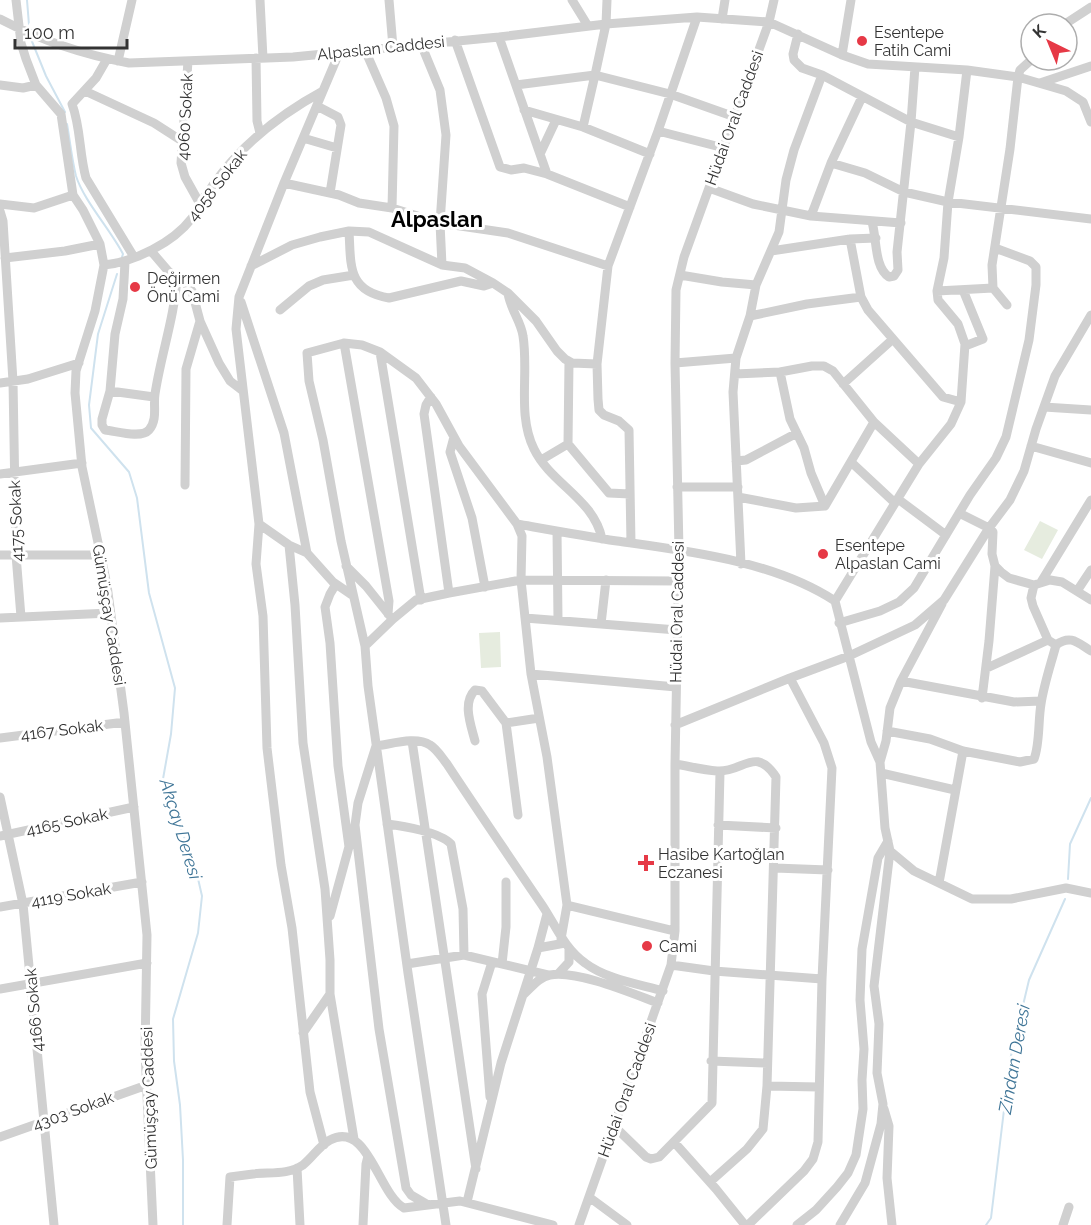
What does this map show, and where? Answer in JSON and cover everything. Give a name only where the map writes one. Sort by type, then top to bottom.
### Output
[{"type":"street","name":"Gümüşçay Caddesi","points":[[16,0],[21,43],[36,85],[61,114],[73,195],[100,244],[104,265],[95,311],[79,363],[75,393],[82,463],[101,555],[125,722],[147,934],[145,1052],[153,1225]]},
{"type":"street","points":[[118,61],[132,0]]},
{"type":"street","points":[[260,0],[257,121],[260,133]]},
{"type":"street","points":[[389,0],[393,47]]},
{"type":"street","points":[[572,0],[588,26]]},
{"type":"street","points":[[583,127],[606,24],[607,0]]},
{"type":"street","points":[[722,19],[725,0]]},
{"type":"street","name":"Hüdai Oral Caddesi","points":[[579,1225],[663,991],[671,965],[675,931],[675,725],[679,550],[675,363],[676,290],[709,188],[769,22],[774,0]]},
{"type":"street","points":[[842,55],[851,0]]},
{"type":"street","name":"Alpaslan Caddesi","points":[[0,19],[19,29],[107,59],[129,63],[339,53],[606,24],[697,17],[769,22],[842,55],[868,64],[967,70],[1018,77],[1066,91],[1083,102],[1091,122]]},
{"type":"street","points":[[631,543],[629,430],[599,410],[597,364],[608,266],[650,154],[697,17]]},
{"type":"street","points":[[798,34],[793,54],[794,60],[802,68],[822,75],[911,122],[959,137]]},
{"type":"street","points":[[499,37],[547,174]]},
{"type":"street","points":[[455,40],[500,167],[512,170],[524,168],[547,174],[630,207]]},
{"type":"street","points":[[421,44],[440,90],[444,112],[446,135],[440,223],[442,265]]},
{"type":"street","points":[[365,50],[386,98],[394,126],[392,208]]},
{"type":"street","points":[[324,1145],[310,1092],[292,928],[281,865],[267,748],[263,616],[256,564],[259,524],[236,329],[239,297],[250,266],[339,53]]},
{"type":"street","points":[[107,59],[85,91],[72,104],[78,121],[82,164],[86,178],[134,257]]},
{"type":"street","name":"4060 Sokak","points":[[188,61],[181,163],[185,177],[200,204]]},
{"type":"street","points":[[1040,83],[1091,66]]},
{"type":"street","points":[[872,222],[879,267],[889,277],[894,276],[898,270],[897,252],[915,67]]},
{"type":"street","points":[[880,762],[871,742],[835,601],[919,464],[951,424],[961,402],[965,346],[958,324],[938,300],[937,291],[944,258],[948,202],[967,70]]},
{"type":"street","points":[[1007,305],[993,288],[992,265],[1019,72]]},
{"type":"street","points":[[516,85],[596,75],[670,94],[735,117]]},
{"type":"street","points":[[741,564],[733,392],[736,358],[750,316],[756,285],[778,232],[794,150],[822,75]]},
{"type":"street","points":[[0,85],[23,88],[36,85]]},
{"type":"street","points":[[85,91],[154,123],[182,141]]},
{"type":"street","name":"4058 Sokak","points":[[104,265],[125,262],[151,251],[180,230],[192,219],[200,204],[231,162],[260,133],[286,112],[323,91]]},
{"type":"street","points":[[811,216],[831,163],[862,97]]},
{"type":"street","points":[[316,106],[338,117],[341,124],[330,193]]},
{"type":"street","points":[[524,110],[583,127],[650,154]]},
{"type":"street","points":[[540,154],[556,120]]},
{"type":"street","points":[[658,131],[724,148]]},
{"type":"street","points":[[303,138],[338,148]]},
{"type":"street","points":[[831,163],[865,173],[904,192],[948,202],[1091,219]]},
{"type":"street","points":[[284,183],[330,193],[359,203],[392,208],[440,223],[508,233],[608,266]]},
{"type":"street","points":[[709,188],[753,204],[781,211],[811,216],[901,223]]},
{"type":"street","points":[[0,204],[34,208],[73,195]]},
{"type":"street","name":"4175 Sokak","points":[[0,211],[3,221],[5,258],[3,286],[13,381],[16,555],[21,617]]},
{"type":"street","points":[[250,266],[292,245],[350,231],[369,232],[442,265],[465,268],[493,283],[508,293],[536,321],[557,351],[569,362],[597,364]]},
{"type":"street","points":[[350,231],[350,264],[354,275],[369,293],[389,298],[461,281],[484,286],[493,283]]},
{"type":"street","points":[[771,251],[850,239],[876,238]]},
{"type":"street","points":[[850,239],[861,297],[868,310],[943,397],[961,402]]},
{"type":"street","points":[[5,258],[65,251],[100,244]]},
{"type":"street","points":[[839,623],[899,602],[914,588],[970,495],[996,458],[1006,437],[1029,340],[1036,267],[1030,261],[995,248]]},
{"type":"street","points":[[151,251],[169,272],[183,280],[192,291],[200,321],[219,363],[230,381],[243,391]]},
{"type":"street","points":[[125,262],[123,299],[115,334],[110,391],[102,419],[105,430],[144,433],[150,429],[155,417],[154,397],[176,296],[177,276]]},
{"type":"street","points":[[280,310],[309,286],[323,280],[354,275]]},
{"type":"street","points":[[680,275],[756,285]]},
{"type":"street","points":[[937,291],[993,288]]},
{"type":"street","points":[[963,290],[983,339],[965,346]]},
{"type":"street","points":[[508,293],[509,304],[518,318],[523,336],[526,429],[534,450],[588,508],[599,523],[602,539]]},
{"type":"street","points":[[239,297],[284,433],[307,553]]},
{"type":"street","points":[[750,316],[807,304],[861,297]]},
{"type":"street","points":[[892,1225],[887,1178],[889,1126],[877,1073],[879,1024],[874,986],[890,851],[880,762],[890,708],[901,681],[926,638],[944,600],[989,528],[1010,500],[1024,471],[1055,376],[1091,315]]},
{"type":"street","points":[[185,485],[186,369],[200,321]]},
{"type":"street","points":[[843,384],[893,339]]},
{"type":"street","points":[[344,343],[390,616]]},
{"type":"street","points":[[446,1225],[376,746],[365,646],[352,595],[323,440],[309,381],[307,353],[344,343],[362,345],[380,352],[416,378],[431,397],[454,438],[489,489],[518,524],[522,536],[521,580],[531,674],[548,768],[567,904],[565,944],[569,962],[553,975]]},
{"type":"street","points":[[380,352],[421,600]]},
{"type":"street","points":[[675,363],[736,358]]},
{"type":"street","points":[[569,362],[568,444],[609,494],[630,494]]},
{"type":"street","points":[[0,383],[28,379],[79,363]]},
{"type":"street","points":[[735,374],[780,372],[824,366],[832,371],[874,422],[919,464]]},
{"type":"street","points":[[780,372],[790,419],[804,448],[811,474],[825,506]]},
{"type":"street","points":[[110,391],[154,397]]},
{"type":"street","points":[[431,397],[424,414],[449,593]]},
{"type":"street","points":[[1044,407],[1091,410]]},
{"type":"street","points":[[825,506],[874,422]]},
{"type":"street","points":[[736,461],[746,460],[797,433]]},
{"type":"street","points":[[454,438],[450,452],[472,518],[485,586]]},
{"type":"street","points":[[541,460],[568,444]]},
{"type":"street","points":[[1031,446],[1091,463]]},
{"type":"street","points":[[851,462],[896,501],[946,536]]},
{"type":"street","points":[[0,474],[82,463]]},
{"type":"street","points":[[677,487],[738,492],[796,508],[825,506]]},
{"type":"street","points":[[887,731],[930,739],[963,752],[1020,762],[1034,759],[1038,750],[1037,733],[1041,701],[1052,642],[1031,598],[1037,584],[1091,500]]},
{"type":"street","points":[[959,513],[993,532],[992,554],[995,566],[987,668],[982,698]]},
{"type":"street","points":[[259,524],[290,545],[307,553],[336,584],[352,595]]},
{"type":"street","points":[[518,524],[679,550],[741,564],[798,581],[835,601]]},
{"type":"street","points":[[557,531],[558,620]]},
{"type":"street","points":[[290,545],[303,742],[325,889],[330,994],[354,1139],[368,1156],[391,1197],[407,1209],[454,1201],[467,1202],[553,1225]]},
{"type":"street","points":[[0,555],[101,555]]},
{"type":"street","points":[[346,566],[366,586],[390,616]]},
{"type":"street","points":[[995,566],[1009,578],[1037,584],[1050,580],[1062,582],[1091,600]]},
{"type":"street","points":[[1077,591],[1091,570]]},
{"type":"street","points":[[365,646],[390,616],[416,600],[449,593],[521,580],[677,581]]},
{"type":"street","points":[[601,624],[606,580]]},
{"type":"street","points":[[336,584],[327,600],[326,607],[338,766],[349,847]]},
{"type":"street","points":[[675,725],[849,656],[915,626],[944,600]]},
{"type":"street","points":[[0,618],[110,613]]},
{"type":"street","points":[[525,618],[677,630]]},
{"type":"street","points":[[987,668],[1064,639],[1072,639],[1091,651]]},
{"type":"street","points":[[531,674],[676,687]]},
{"type":"street","points":[[674,1142],[747,1225],[804,1171],[813,1159],[818,1142],[822,979],[832,768],[824,743],[790,678]]},
{"type":"street","points":[[901,681],[982,698],[1014,702],[1041,701]]},
{"type":"street","points":[[475,741],[468,708],[470,695],[475,690],[482,691],[506,723],[518,815]]},
{"type":"street","points":[[506,723],[539,718]]},
{"type":"street","name":"4167 Sokak","points":[[0,738],[125,722]]},
{"type":"street","points":[[376,746],[412,741],[432,746],[447,764],[565,944],[587,965],[618,978],[663,991]]},
{"type":"street","points":[[412,741],[476,1170]]},
{"type":"street","points":[[328,924],[355,825],[358,803],[376,746]]},
{"type":"street","points":[[939,883],[963,752]]},
{"type":"street","points":[[675,764],[720,772],[753,760],[763,762],[776,777],[767,1086],[763,1129],[747,1149],[710,1182]]},
{"type":"street","points":[[614,1125],[646,1157],[651,1159],[658,1157],[712,1103],[711,1061],[720,772]]},
{"type":"street","points":[[881,773],[955,790]]},
{"type":"street","name":"4166 Sokak","points":[[0,796],[4,835],[23,904],[54,1225]]},
{"type":"street","name":"4165 Sokak","points":[[4,835],[134,807]]},
{"type":"street","points":[[387,824],[412,828],[440,837],[451,844],[463,909],[464,955]]},
{"type":"street","points":[[355,825],[379,1029],[406,1188],[411,1195],[428,1205]]},
{"type":"street","points":[[718,825],[776,828]]},
{"type":"street","points":[[798,1225],[816,1210],[837,1187],[848,1173],[856,1155],[863,1109],[864,1049],[860,1000],[862,949],[878,858],[888,841]]},
{"type":"street","points":[[890,851],[914,871],[972,898],[1011,899],[1066,888],[1091,893]]},
{"type":"street","points":[[775,868],[828,870]]},
{"type":"street","name":"4119 Sokak","points":[[0,907],[142,882]]},
{"type":"street","points":[[502,964],[506,927],[506,882]]},
{"type":"street","points":[[467,1202],[501,1063],[547,914],[567,904],[675,931]]},
{"type":"street","points":[[538,948],[565,944]]},
{"type":"street","points":[[407,964],[464,955],[553,975]]},
{"type":"street","points":[[491,1105],[482,994],[492,962]]},
{"type":"street","points":[[0,989],[147,963]]},
{"type":"street","points":[[671,965],[714,971],[822,979]]},
{"type":"street","points":[[523,996],[538,981],[553,975],[565,974],[611,986],[658,1003]]},
{"type":"street","points":[[303,1033],[330,994]]},
{"type":"street","points":[[711,1061],[767,1063]]},
{"type":"street","name":"4303 Sokak","points":[[0,1137],[147,1084]]},
{"type":"street","points":[[767,1086],[819,1087]]},
{"type":"street","points":[[840,1225],[865,1183],[881,1124],[883,1104]]},
{"type":"street","points":[[226,1225],[230,1177],[278,1173],[297,1168],[335,1138],[354,1139]]},
{"type":"street","points":[[363,1225],[368,1156]]},
{"type":"street","points":[[297,1168],[300,1225]]},
{"type":"street","points":[[589,1197],[627,1225]]},
{"type":"street","points":[[1063,1225],[1069,1207]]},
{"type":"shaded area","points":[[1040,521],[1058,530],[1042,559],[1024,550]]},
{"type":"shaded area","points":[[500,632],[501,667],[481,668],[479,633]]},
{"type":"waterway","name":"Akçay Deresi","points":[[27,0],[29,25]]},
{"type":"waterway","name":"Akçay Deresi","points":[[31,39],[46,76],[65,112]]},
{"type":"waterway","name":"Akçay Deresi","points":[[67,124],[76,176],[80,186],[118,244],[123,254],[122,257]]},
{"type":"waterway","name":"Akçay Deresi","points":[[117,274],[98,334],[89,405],[91,428],[129,472],[137,498],[149,593],[175,688],[171,734],[163,779],[196,870],[202,896],[198,933],[173,1019],[174,1061],[180,1105],[183,1160],[183,1225]]},
{"type":"waterway","name":"Zindan Deresi","points":[[1068,879],[1070,844],[1091,798]]},
{"type":"waterway","name":"Zindan Deresi","points":[[986,1225],[991,1218],[1010,1060],[1029,980],[1065,899]]},
{"type":"place","name":"Esentepe Fatih Cami","points":[[862,41]]},
{"type":"place","name":"Değirmen Önü Cami","points":[[135,287]]},
{"type":"place","name":"Esentepe Alpaslan Cami","points":[[823,554]]},
{"type":"place","name":"Hasibe Kartoğlan Eczanesi","points":[[646,863]]},
{"type":"place","name":"Cami","points":[[647,946]]},
{"type":"district","name":"Alpaslan","points":[[437,219]]}]
